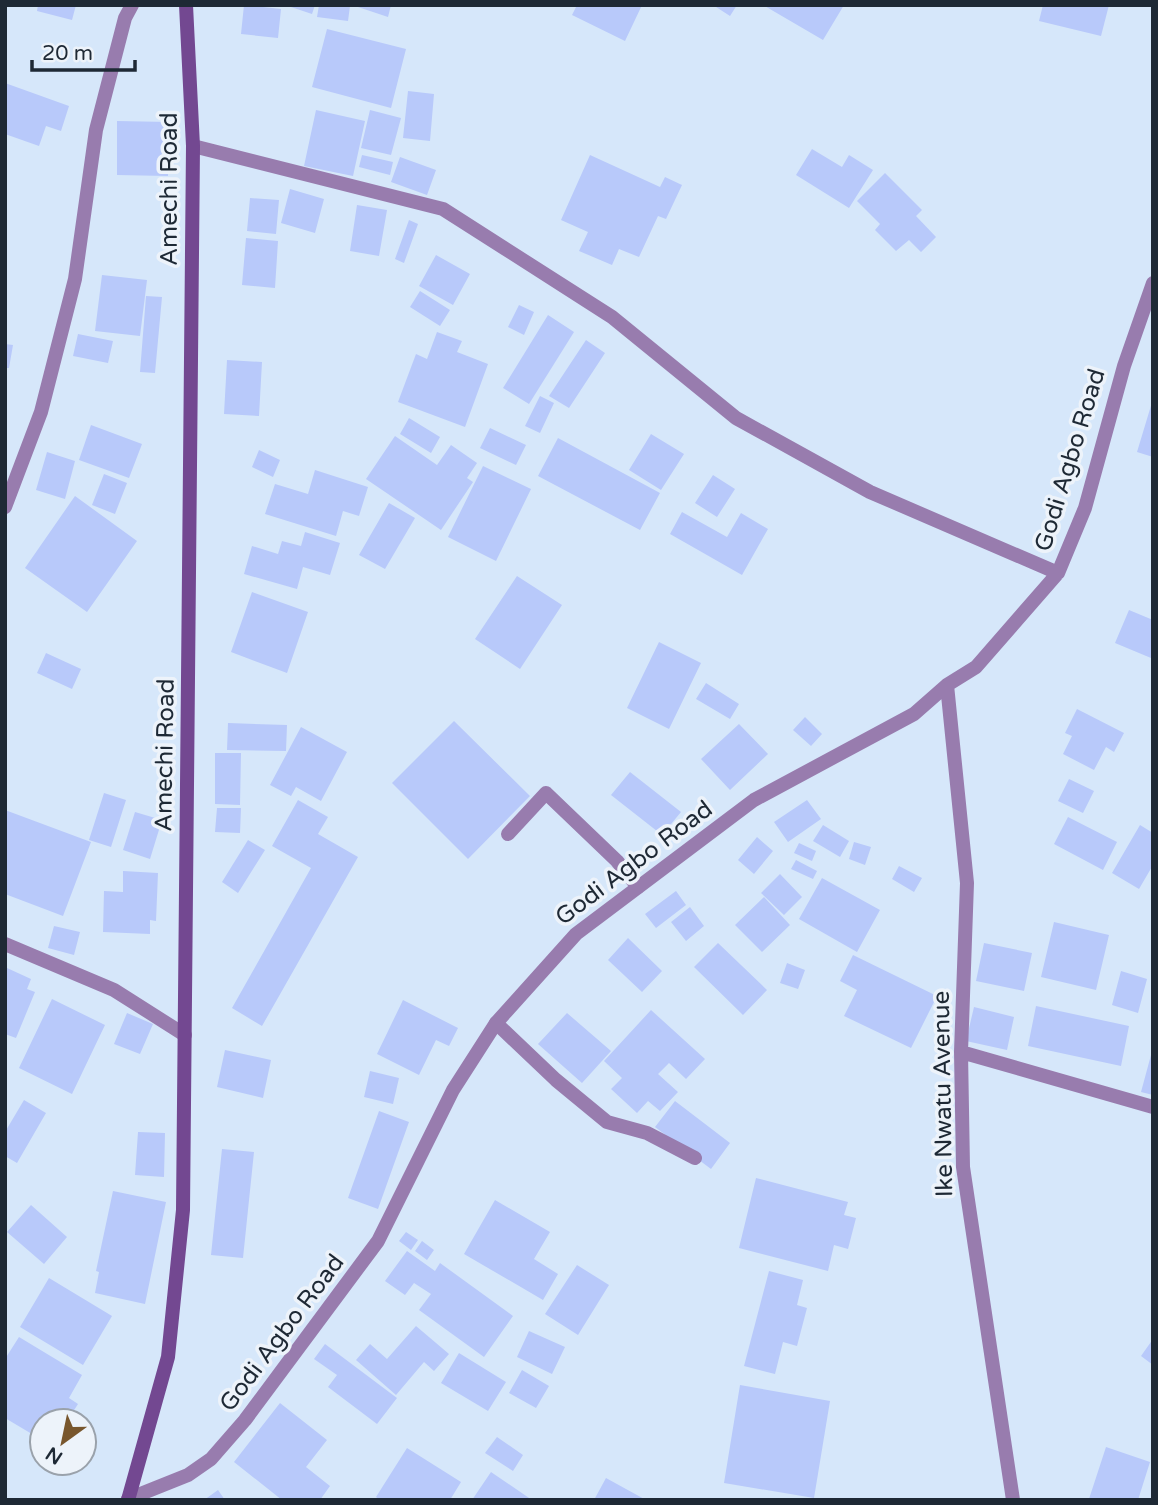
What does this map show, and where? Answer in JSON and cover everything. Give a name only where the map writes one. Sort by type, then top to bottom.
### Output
[{"type":"main road","name":"Amechi Road","points":[[128,1499],[168,1357],[183,1210],[193,146],[186,5]]},
{"type":"street","points":[[5,507],[41,412],[71,293],[96,130],[125,18],[132,5]]},
{"type":"street","points":[[193,146],[443,209],[611,317],[736,418],[870,492],[1058,573]]},
{"type":"street","name":"Godi Agbo Road","points":[[128,1499],[188,1475],[211,1459],[245,1420],[378,1241],[401,1201],[453,1090],[496,1023],[576,934],[754,800],[914,714],[947,685],[976,667],[1058,573],[1085,508],[1124,366],[1153,282]]},
{"type":"street","name":"Ike Nwatu Avenue","points":[[947,685],[967,883],[961,1052],[964,1167],[1013,1500]]},
{"type":"street","points":[[508,834],[547,793],[617,861],[638,887]]},
{"type":"street","points":[[5,944],[114,990],[185,1035]]},
{"type":"street","points":[[496,1023],[556,1080],[607,1122],[648,1133],[695,1158]]},
{"type":"street","points":[[961,1052],[1153,1107]]},
{"type":"building","points":[[38,5],[76,5],[72,20],[37,11]]},
{"type":"building","points":[[244,5],[281,9],[278,38],[241,34]]},
{"type":"building","points":[[285,5],[315,5],[312,14]]},
{"type":"building","points":[[319,5],[350,6],[348,21],[317,17]]},
{"type":"building","points":[[352,5],[391,5],[388,17]]},
{"type":"building","points":[[577,5],[642,5],[625,41],[572,15]]},
{"type":"building","points":[[713,5],[737,5],[730,16]]},
{"type":"building","points":[[763,5],[844,5],[823,40]]},
{"type":"building","points":[[1043,5],[1109,5],[1101,36],[1039,21]]},
{"type":"building","points":[[327,29],[406,49],[391,108],[312,87]]},
{"type":"building","points":[[5,83],[69,106],[61,131],[46,126],[39,146],[5,134]]},
{"type":"building","points":[[408,91],[434,94],[430,141],[403,138]]},
{"type":"building","points":[[316,110],[365,121],[353,176],[304,166]]},
{"type":"building","points":[[370,110],[401,118],[391,155],[361,148]]},
{"type":"building","points":[[117,121],[169,122],[168,176],[117,175]]},
{"type":"building","points":[[812,149],[842,167],[849,155],[873,170],[849,208],[796,175]]},
{"type":"building","points":[[362,155],[393,162],[390,175],[359,167]]},
{"type":"building","points":[[590,155],[660,187],[665,177],[682,185],[666,219],[658,216],[639,257],[619,249],[612,265],[579,251],[588,232],[561,220]]},
{"type":"building","points":[[400,157],[436,170],[427,195],[391,182]]},
{"type":"building","points":[[885,173],[922,210],[916,216],[936,237],[921,252],[909,240],[896,251],[875,230],[880,224],[857,201]]},
{"type":"building","points":[[290,189],[324,199],[315,233],[281,223]]},
{"type":"building","points":[[250,198],[279,200],[276,234],[247,231]]},
{"type":"building","points":[[357,205],[387,210],[379,256],[350,251]]},
{"type":"building","points":[[409,220],[418,224],[404,263],[395,259]]},
{"type":"building","points":[[246,238],[278,241],[275,288],[242,285]]},
{"type":"building","points":[[436,255],[470,274],[453,305],[419,286]]},
{"type":"building","points":[[102,275],[147,280],[140,336],[95,331]]},
{"type":"building","points":[[420,291],[450,310],[440,326],[410,307]]},
{"type":"building","points":[[146,296],[162,297],[155,373],[140,372]]},
{"type":"building","points":[[519,305],[534,312],[524,335],[508,327]]},
{"type":"building","points":[[548,315],[574,332],[529,404],[503,388]]},
{"type":"building","points":[[437,332],[462,341],[457,352],[488,364],[465,427],[398,402],[416,354],[427,359]]},
{"type":"building","points":[[78,334],[113,341],[108,363],[73,356]]},
{"type":"building","points":[[586,340],[605,353],[569,408],[549,396]]},
{"type":"building","points":[[5,344],[13,345],[9,368],[5,368]]},
{"type":"building","points":[[227,360],[262,362],[259,416],[224,414]]},
{"type":"building","points":[[540,396],[554,403],[540,433],[525,426]]},
{"type":"building","points":[[1153,399],[1153,457],[1137,452]]},
{"type":"building","points":[[409,418],[440,437],[431,453],[400,434]]},
{"type":"building","points":[[91,425],[142,444],[129,478],[79,460]]},
{"type":"building","points":[[490,428],[526,445],[516,465],[480,448]]},
{"type":"building","points":[[651,434],[684,454],[661,490],[629,470]]},
{"type":"building","points":[[395,436],[437,465],[451,445],[477,463],[467,478],[473,482],[441,530],[366,479]]},
{"type":"building","points":[[558,438],[660,493],[640,530],[538,476]]},
{"type":"building","points":[[259,450],[280,460],[273,477],[252,467]]},
{"type":"building","points":[[47,452],[75,461],[65,499],[36,490]]},
{"type":"building","points":[[483,466],[531,489],[496,561],[448,537]]},
{"type":"building","points":[[315,470],[368,487],[359,516],[343,511],[336,536],[265,514],[275,484],[308,494]]},
{"type":"building","points":[[104,474],[127,483],[115,514],[92,505]]},
{"type":"building","points":[[713,475],[735,489],[717,517],[695,503]]},
{"type":"building","points":[[75,496],[137,541],[87,612],[25,568]]},
{"type":"building","points":[[389,503],[415,518],[385,569],[359,555]]},
{"type":"building","points":[[682,512],[727,537],[741,513],[768,529],[742,575],[670,534]]},
{"type":"building","points":[[305,532],[340,543],[330,575],[303,567],[297,589],[244,574],[252,546],[278,554],[282,541],[301,546]]},
{"type":"building","points":[[517,576],[562,605],[520,669],[475,639]]},
{"type":"building","points":[[252,592],[308,612],[287,673],[231,652]]},
{"type":"building","points":[[1129,610],[1153,620],[1151,658],[1115,643]]},
{"type":"building","points":[[659,642],[701,663],[669,729],[627,708]]},
{"type":"building","points":[[46,653],[81,669],[72,689],[37,673]]},
{"type":"building","points":[[706,683],[739,704],[730,719],[696,699]]},
{"type":"building","points":[[1077,709],[1124,733],[1114,752],[1106,747],[1094,770],[1063,754],[1072,736],[1065,733]]},
{"type":"building","points":[[805,717],[822,734],[811,746],[793,730]]},
{"type":"building","points":[[454,721],[530,796],[468,859],[392,783]]},
{"type":"building","points":[[228,723],[287,725],[286,751],[227,750]]},
{"type":"building","points":[[739,724],[768,754],[730,790],[701,759]]},
{"type":"building","points":[[301,727],[347,752],[321,801],[296,787],[291,796],[270,785]]},
{"type":"building","points":[[215,753],[241,753],[240,805],[215,804]]},
{"type":"building","points":[[630,772],[681,812],[662,835],[611,795]]},
{"type":"building","points":[[1069,779],[1094,791],[1083,813],[1058,801]]},
{"type":"building","points":[[104,793],[126,800],[111,847],[89,840]]},
{"type":"building","points":[[298,800],[328,817],[318,834],[358,857],[262,1026],[232,1008],[311,868],[272,846]]},
{"type":"building","points":[[807,800],[821,819],[788,842],[774,822]]},
{"type":"building","points":[[217,808],[241,808],[240,833],[215,832]]},
{"type":"building","points":[[5,810],[91,842],[63,916],[5,894]]},
{"type":"building","points":[[135,812],[162,820],[150,859],[123,850]]},
{"type":"building","points":[[1068,817],[1117,842],[1103,870],[1054,844]]},
{"type":"building","points":[[823,825],[849,841],[840,857],[813,841]]},
{"type":"building","points":[[1140,825],[1153,833],[1153,865],[1139,889],[1112,873]]},
{"type":"building","points":[[757,837],[773,851],[754,874],[738,860]]},
{"type":"building","points":[[248,840],[265,850],[238,893],[222,882]]},
{"type":"building","points":[[854,842],[871,847],[865,865],[849,859]]},
{"type":"building","points":[[799,843],[816,851],[812,861],[794,853]]},
{"type":"building","points":[[796,860],[817,871],[813,879],[791,869]]},
{"type":"building","points":[[899,866],[922,878],[914,892],[892,879]]},
{"type":"building","points":[[123,871],[158,873],[156,921],[150,920],[150,934],[103,932],[104,891],[123,892]]},
{"type":"building","points":[[780,874],[802,897],[784,915],[761,893]]},
{"type":"building","points":[[822,878],[880,910],[857,952],[799,919]]},
{"type":"building","points":[[676,891],[686,905],[656,928],[645,914]]},
{"type":"building","points":[[764,897],[790,925],[762,952],[735,925]]},
{"type":"building","points":[[690,907],[704,926],[686,941],[671,922]]},
{"type":"building","points":[[1054,922],[1109,935],[1096,990],[1041,977]]},
{"type":"building","points":[[54,926],[80,932],[74,955],[48,948]]},
{"type":"building","points":[[628,938],[662,971],[642,992],[608,960]]},
{"type":"building","points":[[718,943],[767,990],[743,1015],[694,967]]},
{"type":"building","points":[[984,943],[1032,953],[1024,991],[976,981]]},
{"type":"building","points":[[853,955],[937,996],[911,1048],[844,1016],[857,990],[840,981]]},
{"type":"building","points":[[787,963],[805,970],[798,989],[780,983]]},
{"type":"building","points":[[7,968],[31,979],[27,989],[35,992],[16,1038],[5,1034]]},
{"type":"building","points":[[1121,971],[1147,979],[1138,1013],[1112,1005]]},
{"type":"building","points":[[52,999],[105,1025],[72,1094],[19,1068]]},
{"type":"building","points":[[403,1000],[458,1028],[449,1046],[436,1040],[419,1075],[377,1054]]},
{"type":"building","points":[[1036,1006],[1129,1026],[1121,1066],[1028,1046]]},
{"type":"building","points":[[974,1007],[1014,1017],[1007,1050],[966,1041]]},
{"type":"building","points":[[651,1010],[705,1059],[686,1079],[669,1063],[658,1074],[678,1092],[660,1111],[648,1101],[637,1113],[611,1089],[622,1078],[604,1061]]},
{"type":"building","points":[[127,1013],[153,1024],[140,1054],[114,1044]]},
{"type":"building","points":[[567,1013],[611,1051],[582,1083],[538,1044]]},
{"type":"building","points":[[225,1050],[271,1060],[263,1098],[217,1087]]},
{"type":"building","points":[[1153,1055],[1153,1095],[1141,1092]]},
{"type":"building","points":[[370,1071],[399,1078],[393,1104],[364,1097]]},
{"type":"building","points":[[24,1100],[46,1113],[17,1163],[5,1156],[5,1132]]},
{"type":"building","points":[[675,1101],[730,1143],[711,1169],[655,1127]]},
{"type":"building","points":[[379,1111],[409,1122],[378,1209],[348,1198]]},
{"type":"building","points":[[138,1132],[165,1133],[164,1177],[135,1175]]},
{"type":"building","points":[[222,1149],[254,1152],[243,1258],[211,1255]]},
{"type":"building","points":[[756,1178],[848,1202],[844,1215],[856,1218],[848,1249],[834,1245],[828,1271],[739,1248]]},
{"type":"building","points":[[113,1191],[166,1202],[145,1304],[95,1293],[99,1272],[96,1271]]},
{"type":"building","points":[[495,1200],[550,1232],[534,1259],[558,1274],[543,1300],[464,1254]]},
{"type":"building","points":[[31,1205],[67,1237],[44,1264],[7,1232]]},
{"type":"building","points":[[406,1232],[418,1240],[411,1250],[399,1241]]},
{"type":"building","points":[[422,1241],[434,1250],[427,1260],[415,1251]]},
{"type":"building","points":[[407,1251],[435,1271],[440,1263],[513,1316],[484,1357],[419,1310],[431,1294],[414,1283],[405,1295],[385,1281]]},
{"type":"building","points":[[577,1265],[609,1285],[578,1335],[545,1314]]},
{"type":"building","points":[[769,1271],[803,1280],[797,1305],[807,1308],[797,1346],[783,1342],[775,1374],[744,1366]]},
{"type":"building","points":[[49,1278],[112,1316],[83,1365],[20,1327]]},
{"type":"building","points":[[416,1326],[449,1354],[434,1371],[424,1362],[396,1395],[356,1360],[370,1344],[387,1359]]},
{"type":"building","points":[[529,1331],[565,1347],[552,1374],[517,1357]]},
{"type":"building","points":[[19,1337],[82,1375],[69,1398],[78,1404],[76,1407],[28,1407],[28,1432],[5,1418],[5,1359]]},
{"type":"building","points":[[1153,1339],[1153,1365],[1141,1356]]},
{"type":"building","points":[[325,1344],[397,1398],[377,1424],[328,1387],[337,1375],[314,1359]]},
{"type":"building","points":[[459,1353],[506,1382],[488,1411],[441,1383]]},
{"type":"building","points":[[522,1370],[549,1386],[536,1408],[509,1393]]},
{"type":"building","points":[[740,1385],[830,1401],[814,1498],[724,1483]]},
{"type":"building","points":[[280,1403],[327,1440],[306,1467],[330,1486],[320,1500],[282,1500],[234,1462]]},
{"type":"building","points":[[497,1437],[523,1455],[513,1471],[485,1453]]},
{"type":"building","points":[[1106,1447],[1150,1462],[1138,1500],[1089,1499]]},
{"type":"building","points":[[407,1448],[461,1482],[450,1500],[380,1500],[376,1497]]},
{"type":"building","points":[[491,1472],[532,1500],[472,1500]]},
{"type":"building","points":[[606,1478],[646,1500],[594,1500]]},
{"type":"building","points":[[218,1490],[225,1500],[204,1500]]}]
